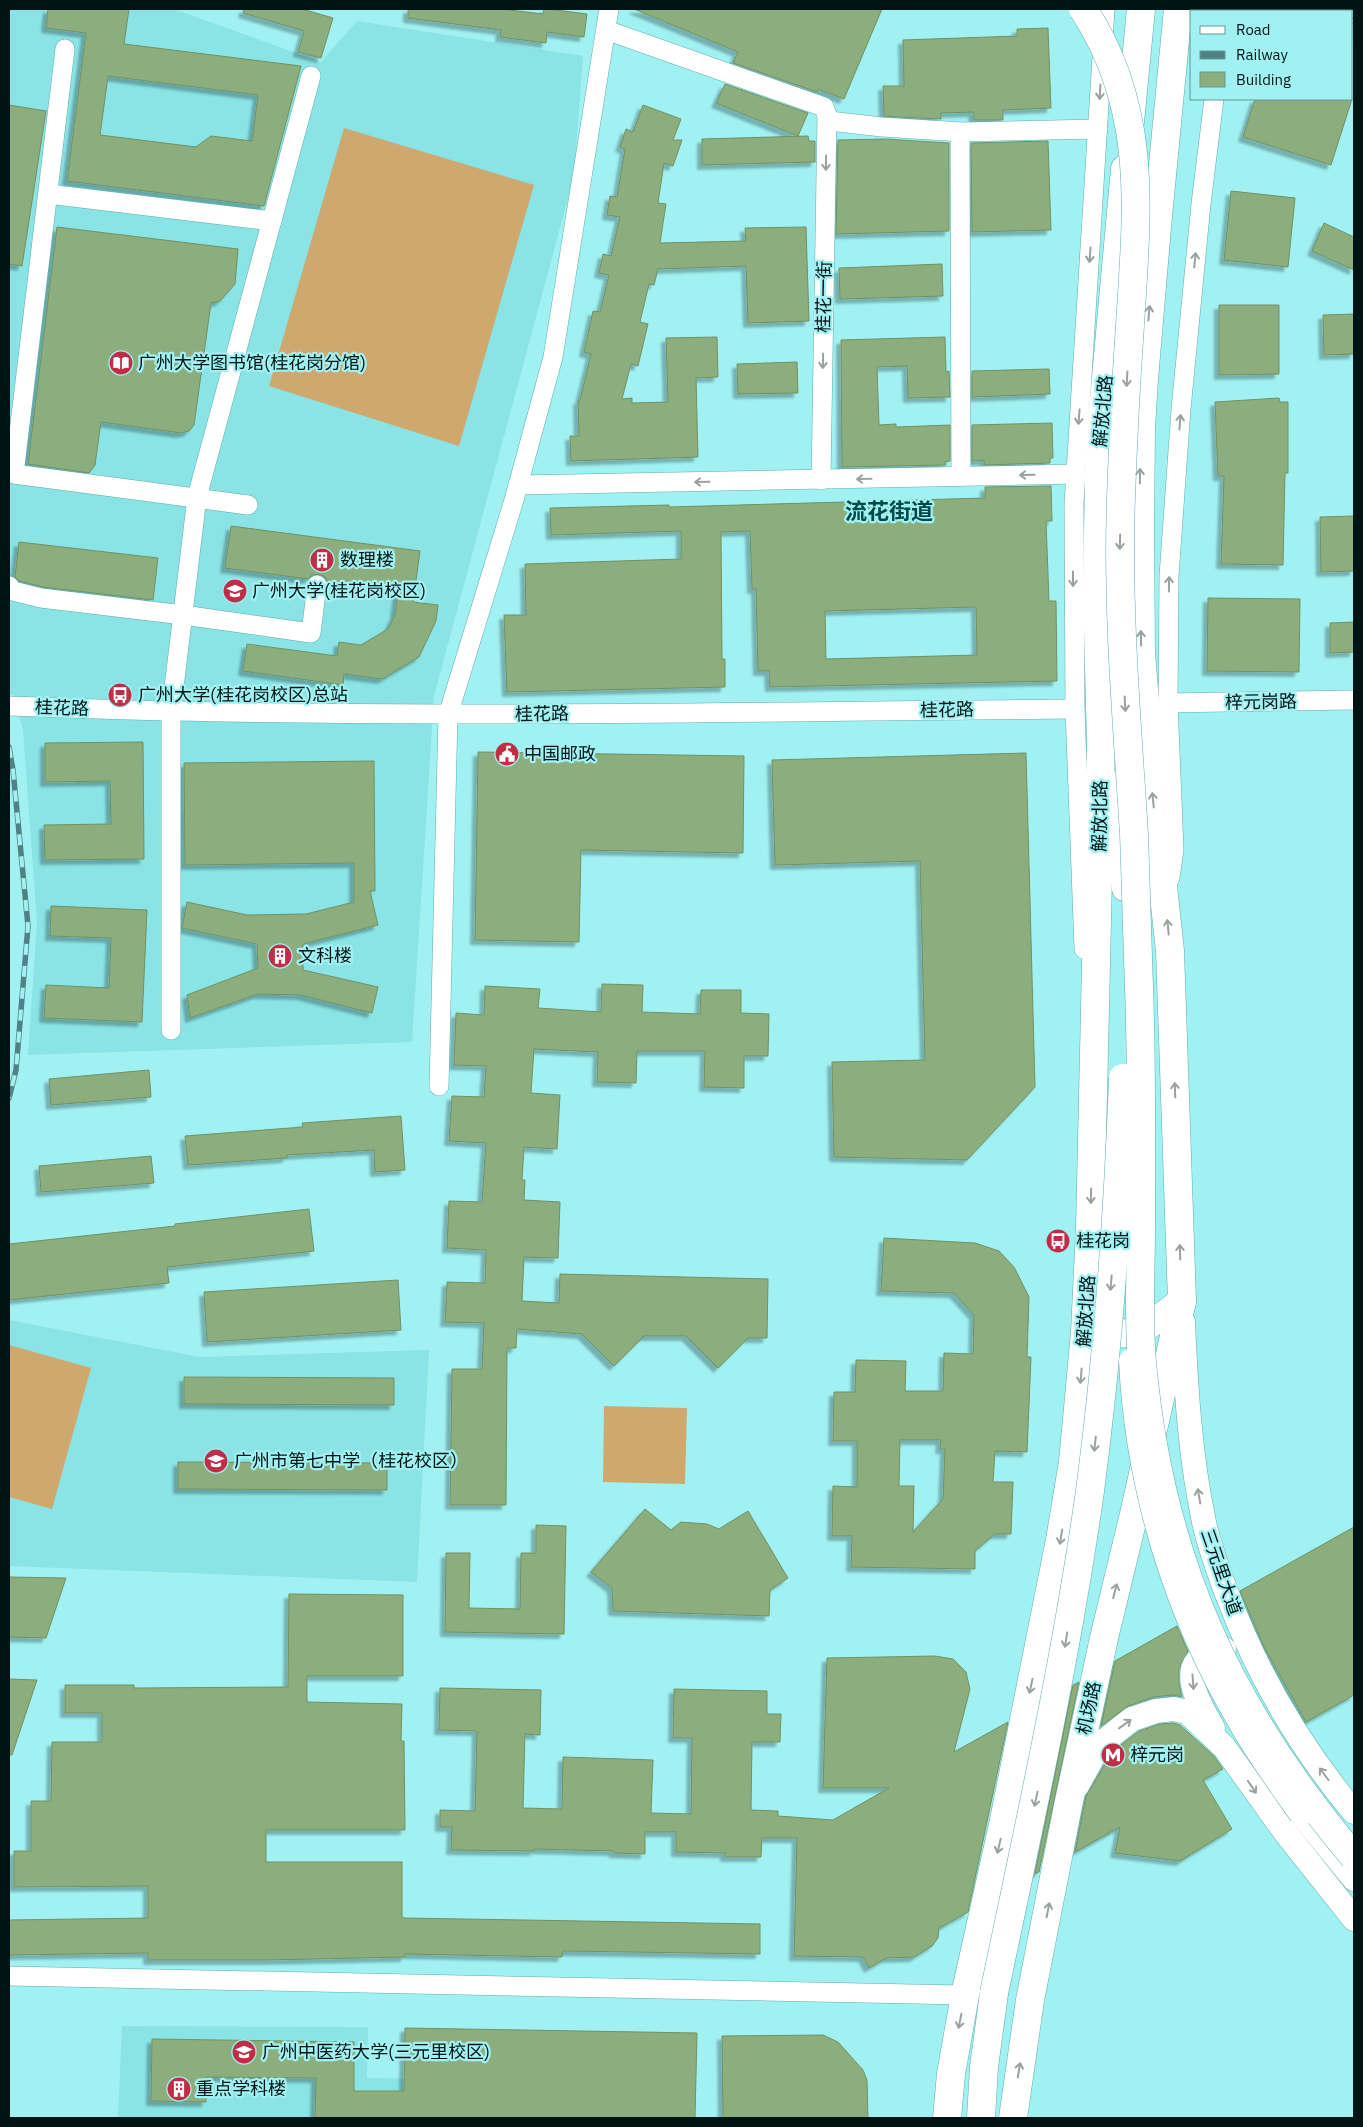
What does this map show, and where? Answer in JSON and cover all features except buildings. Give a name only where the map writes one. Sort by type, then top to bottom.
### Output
[{"type":"highway","points":[[1083,9],[1099,36],[1118,78],[1131,131],[1134,164],[1136,214],[1124,431],[1120,565],[1126,726],[1134,832],[1140,1025],[1142,1357],[1147,1408],[1157,1472],[1171,1529],[1184,1571],[1207,1628],[1235,1687],[1289,1774],[1354,1857]]},
{"type":"highway","name":"解放北路","points":[[1044,1622],[1072,1462],[1086,1315],[1092,1157],[1102,745],[1097,590],[1100,441],[1141,9]]},
{"type":"highway","points":[[1086,1315],[1093,1325],[1103,1330],[1124,1333],[1143,1329],[1162,1318],[1182,1301],[1172,980],[1166,900],[1150,768],[1141,653],[1140,474],[1148,324],[1178,9]]},
{"type":"highway","points":[[981,2118],[984,2068],[994,1993],[1058,1686],[1084,1533],[1095,1450],[1115,1236],[1134,832]]},
{"type":"highway","name":"机场路","points":[[1013,2118],[1030,2000],[1068,1806],[1104,1638],[1182,1301]]},
{"type":"highway","points":[[947,2118],[951,2074],[965,1995],[1004,1825],[1044,1622],[1061,1609],[1074,1607],[1086,1610],[1093,1615],[1101,1626],[1104,1638]]},
{"type":"main road","points":[[1102,745],[1121,857],[1126,913],[1131,1376],[1137,1435],[1144,1476],[1170,1568],[1197,1639],[1240,1722],[1301,1814],[1354,1879]]},
{"type":"main road","name":"三元里大道","points":[[1182,1301],[1191,1445],[1204,1523],[1214,1561],[1261,1674],[1296,1734],[1322,1772],[1354,1812]]},
{"type":"main road","points":[[1261,1674],[1244,1654],[1233,1648],[1210,1651],[1194,1663],[1191,1680],[1194,1692],[1224,1747],[1279,1824],[1354,1919]]},
{"type":"main road","points":[[1068,1806],[1092,1757],[1104,1742],[1132,1719],[1156,1711],[1174,1710],[1187,1712],[1224,1747]]},
{"type":"street","points":[[439,1086],[448,715],[518,485],[553,358],[609,9]]},
{"type":"street","points":[[1092,1157],[1075,709],[1073,550],[1105,9]]},
{"type":"street","points":[[606,30],[824,107],[829,121],[882,127],[962,132],[1098,129]]},
{"type":"street","points":[[65,50],[14,474],[248,505]]},
{"type":"street","points":[[171,1030],[171,712],[197,497],[311,76]]},
{"type":"street","points":[[1166,900],[1174,849],[1168,703],[1169,576],[1181,409],[1201,204],[1214,100]]},
{"type":"street","name":"桂花一街","points":[[821,480],[827,115]]},
{"type":"street","points":[[960,143],[961,476]]},
{"type":"street","points":[[48,194],[272,220]]},
{"type":"street","points":[[518,485],[1076,474]]},
{"type":"street","points":[[9,586],[14,591],[41,598],[183,615],[312,634],[317,585]]},
{"type":"street","name":"梓元岗路","points":[[1168,703],[1354,700]]},
{"type":"street","name":"桂花路","points":[[9,706],[171,712],[448,715],[1075,709]]},
{"type":"street","points":[[9,1976],[965,1995]]},
{"type":"shaded area","name":"广州大学(桂花岗校区)","points":[[9,9],[174,9],[321,62],[357,21],[583,56],[574,176],[434,696],[412,1042],[28,1055],[37,922],[23,730],[13,695],[9,694]]},
{"type":"shaded area","points":[[1302,9],[1354,9],[1354,43],[1353,10]]},
{"type":"shaded area","points":[[344,128],[534,185],[459,446],[269,386]]},
{"type":"shaded area","name":"广州市第七中学（桂花校区）","points":[[9,1320],[199,1357],[429,1350],[417,1582],[9,1566]]},
{"type":"shaded area","points":[[9,1345],[91,1368],[52,1509],[9,1497]]},
{"type":"shaded area","points":[[604,1406],[687,1408],[685,1484],[603,1482]]},
{"type":"shaded area","name":"广州中医药大学(三元里校区)","points":[[122,2026],[368,2027],[367,2078],[592,2081],[596,2118],[118,2118]]},
{"type":"railway","points":[[9,747],[13,770],[28,926],[16,1070],[9,1098]]},
{"type":"place","name":"广州大学图书馆(桂花岗分馆)","points":[[121,363]]},
{"type":"place","name":"数理楼","points":[[322,560]]},
{"type":"place","name":"广州大学(桂花岗校区)","points":[[235,591]]},
{"type":"place","name":"广州大学(桂花岗校区)总站","points":[[120,695]]},
{"type":"place","name":"中国邮政","points":[[507,754]]},
{"type":"place","name":"文科楼","points":[[280,956]]},
{"type":"place","name":"桂花岗","points":[[1058,1241]]},
{"type":"place","name":"广州市第七中学（桂花校区）","points":[[216,1461]]},
{"type":"place","name":"梓元岗","points":[[1113,1755]]},
{"type":"place","name":"广州中医药大学(三元里校区)","points":[[244,2052]]},
{"type":"place","name":"重点学科楼","points":[[179,2089]]},
{"type":"district","name":"流花街道","points":[[889,511]]}]
